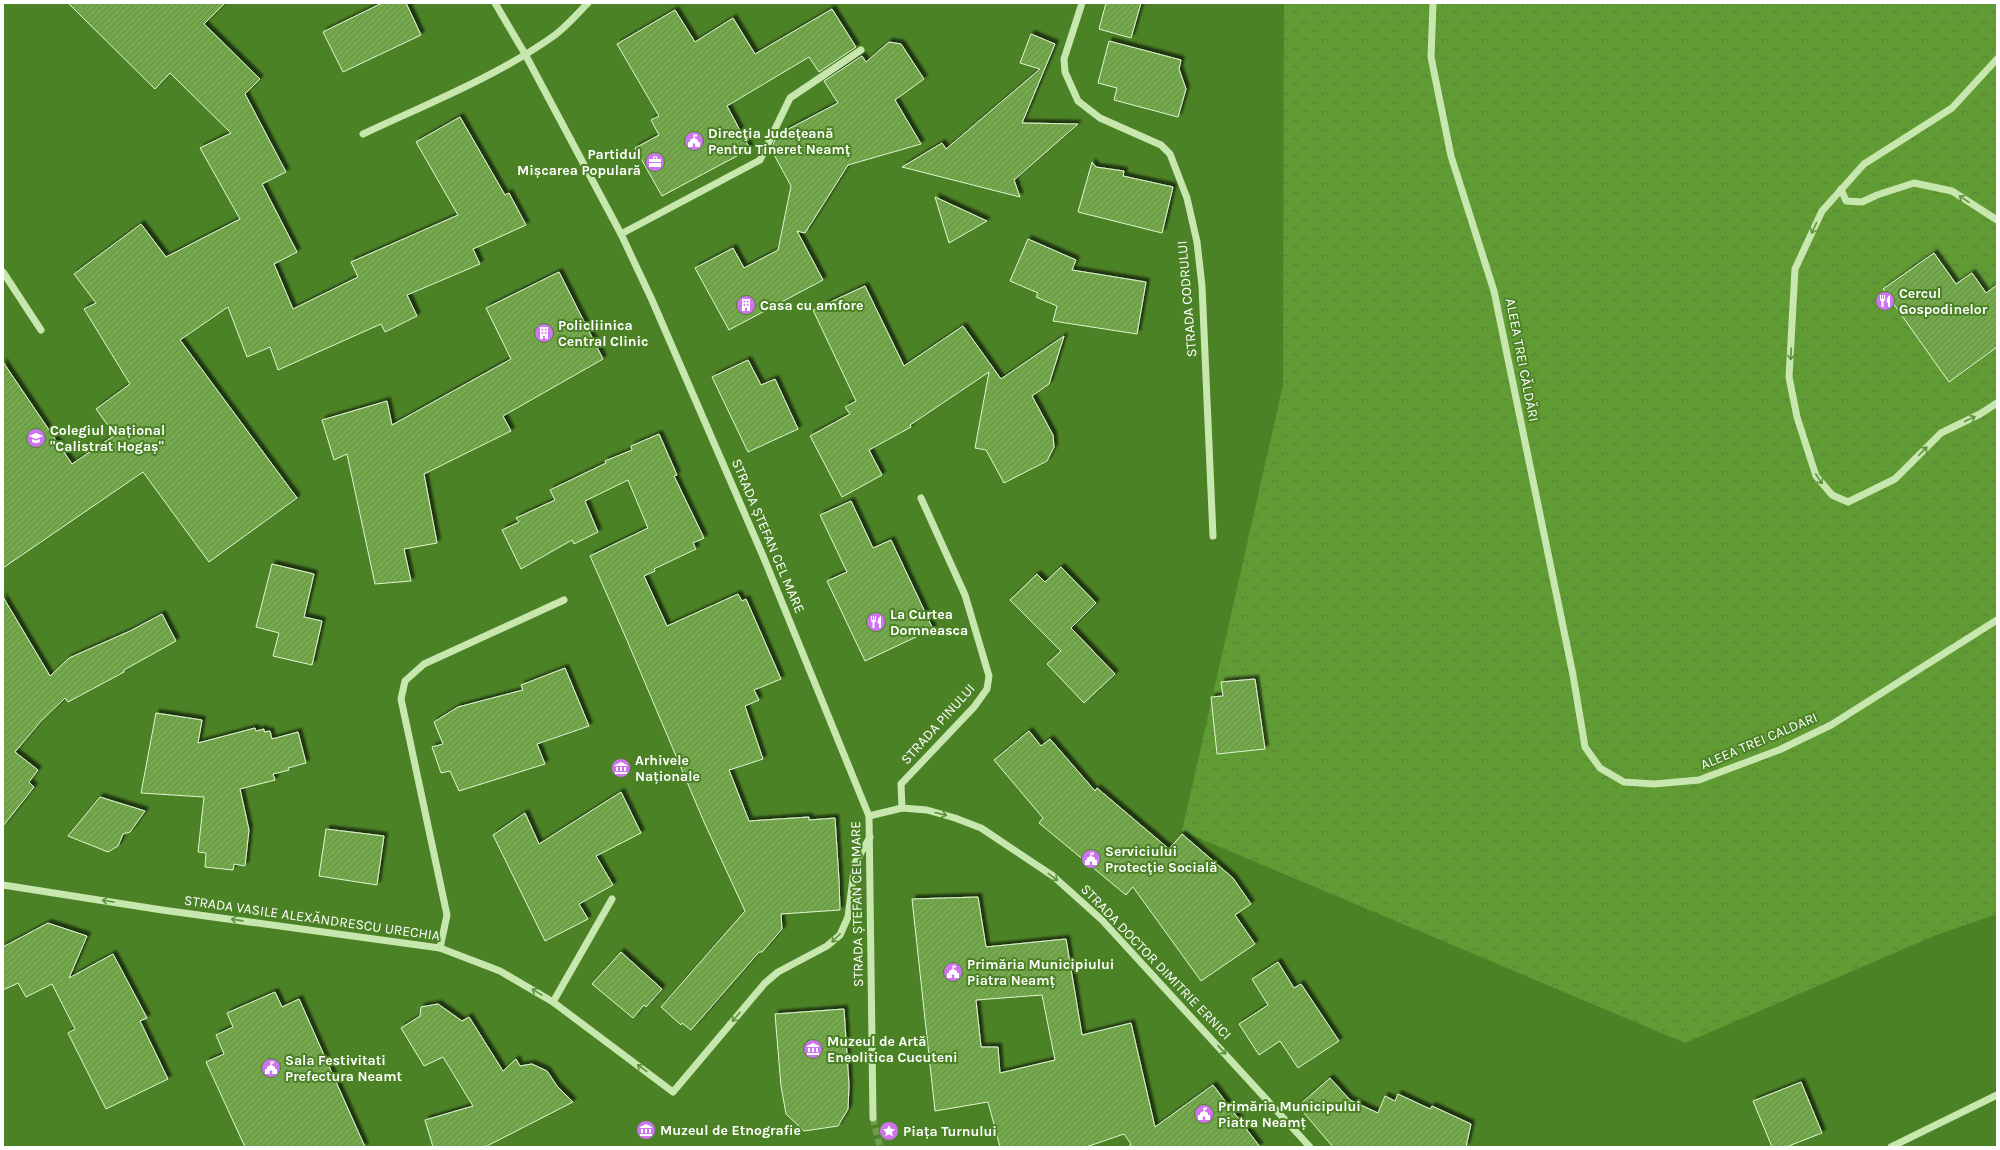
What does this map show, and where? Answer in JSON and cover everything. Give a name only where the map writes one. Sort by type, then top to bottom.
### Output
[{"type":"street","name":"STRADA ȘTEFAN CEL MARE","points":[[495,3],[525,54],[621,234],[652,300],[763,556],[869,816],[873,1118]]},
{"type":"street","points":[[363,134],[441,97],[525,54],[556,34],[588,3]]},
{"type":"street","name":"STRADA CODRULUI","points":[[1082,3],[1064,59],[1065,72],[1078,101],[1100,118],[1133,134],[1161,145],[1170,154],[1188,198],[1197,242],[1202,286],[1213,536]]},
{"type":"street","name":"ALEEA TREI CĂLDĂRI","points":[[1433,3],[1431,57],[1451,156],[1494,291],[1573,675],[1581,726]]},
{"type":"street","points":[[621,234],[760,160],[790,98],[861,50]]},
{"type":"street","points":[[1997,59],[1952,108],[1864,164],[1822,211],[1795,269],[1790,377],[1797,417],[1816,476],[1832,495],[1848,502],[1895,479],[1941,433],[1980,414],[1997,403]]},
{"type":"street","points":[[1841,189],[1846,201],[1862,202],[1876,195],[1914,183],[1952,191],[1997,220]]},
{"type":"street","points":[[3,272],[41,330]]},
{"type":"street","name":"STRADA PINULUI","points":[[902,808],[901,784],[974,707],[987,689],[989,676],[966,595],[921,498]]},
{"type":"street","points":[[440,948],[447,915],[401,699],[405,681],[424,664],[564,600]]},
{"type":"street","name":"ALEEA TREI CALDARI","points":[[1581,726],[1585,747],[1600,768],[1624,782],[1654,784],[1699,780],[1779,750],[1831,725],[1997,620]]},
{"type":"street","name":"STRADA DOCTOR DIMITRIE ERNICI","points":[[869,816],[902,808],[927,810],[955,818],[980,828],[1053,876],[1102,920],[1310,1147]]},
{"type":"street","name":"STRADA VASILE ALEXĂNDRESCU URECHIA","points":[[3,885],[162,910],[440,948],[500,971],[552,1002],[674,1092],[765,983],[788,966],[809,957],[840,936],[848,917],[855,863],[870,837]]},
{"type":"street","points":[[552,1002],[612,899]]},
{"type":"street","points":[[1891,1147],[1997,1095]]},
{"type":"green space","points":[[1284,3],[1997,3],[1997,914],[1939,934],[1685,1043],[1182,831],[1283,385]]},
{"type":"building","points":[[68,3],[225,3],[204,24],[260,79],[245,94],[286,172],[262,184],[297,252],[274,264],[293,309],[358,277],[351,262],[458,215],[416,142],[460,117],[505,195],[509,193],[526,225],[473,249],[480,264],[407,295],[417,316],[385,332],[381,324],[278,370],[270,347],[247,357],[228,307],[180,340],[297,498],[209,562],[143,472],[3,568],[3,362],[72,464],[115,435],[96,409],[130,384],[84,309],[96,303],[74,274],[141,224],[166,257],[240,219],[200,148],[231,133],[170,73],[155,89]]},
{"type":"building","points":[[382,3],[406,3],[421,35],[343,72],[323,32]]},
{"type":"building","points":[[1106,3],[1141,3],[1131,38],[1099,29]]},
{"type":"building","points":[[832,9],[856,47],[819,72],[809,57],[727,106],[750,149],[662,196],[635,148],[659,135],[651,120],[659,116],[617,44],[675,10],[695,42],[733,18],[755,54]]},
{"type":"building","points":[[1031,34],[1055,44],[1022,123],[1078,124],[1014,180],[1020,197],[902,167],[942,143],[946,149],[1040,69],[1020,63]]},
{"type":"building","points":[[1109,41],[1181,60],[1179,69],[1186,89],[1178,117],[1114,100],[1117,88],[1098,83]]},
{"type":"building","points":[[889,42],[901,44],[924,79],[895,100],[921,144],[848,165],[805,233],[797,231],[823,280],[729,330],[695,268],[733,248],[744,268],[778,250],[791,186],[771,149],[777,135],[838,103],[824,81],[862,56],[866,62]]},
{"type":"building","points":[[1092,162],[1096,167],[1124,171],[1123,176],[1173,187],[1162,233],[1078,212]]},
{"type":"building","points":[[935,197],[987,221],[949,243]]},
{"type":"building","points":[[1028,239],[1076,260],[1072,270],[1146,282],[1137,334],[1053,321],[1057,306],[1036,297],[1038,293],[1010,281]]},
{"type":"building","points":[[1934,253],[1956,284],[1972,273],[1986,293],[1997,285],[1997,347],[1949,382],[1883,289]]},
{"type":"building","points":[[559,272],[603,359],[503,416],[511,431],[424,474],[437,543],[404,549],[411,581],[375,584],[347,454],[334,460],[322,420],[387,401],[392,425],[511,359],[486,308]]},
{"type":"building","points":[[865,286],[904,366],[963,326],[1001,379],[1064,336],[1049,384],[1032,396],[1053,435],[1054,447],[1047,461],[1004,483],[986,450],[975,448],[989,372],[910,425],[911,427],[869,450],[882,475],[842,497],[810,436],[850,414],[845,407],[856,401],[813,310]]},
{"type":"building","points":[[748,360],[761,385],[775,379],[798,429],[748,452],[712,377]]},
{"type":"building","points":[[659,434],[677,475],[674,476],[704,538],[693,543],[696,549],[654,569],[655,571],[644,576],[667,626],[738,594],[742,601],[746,599],[781,679],[754,690],[759,700],[745,706],[763,759],[729,770],[749,821],[809,817],[809,820],[835,818],[839,880],[840,910],[781,914],[782,929],[762,952],[759,952],[691,1030],[682,1023],[681,1025],[661,1007],[745,911],[704,822],[590,556],[648,528],[628,480],[585,501],[598,532],[574,544],[572,540],[521,569],[502,530],[519,522],[516,518],[555,500],[550,490],[606,463],[605,461],[632,450],[631,446]]},
{"type":"building","points":[[851,501],[873,548],[891,540],[933,629],[865,661],[827,581],[847,572],[820,515]]},
{"type":"building","points":[[272,564],[314,574],[304,617],[322,621],[312,665],[273,656],[279,633],[256,627]]},
{"type":"building","points":[[1061,567],[1096,603],[1071,628],[1115,674],[1084,703],[1047,664],[1061,651],[1010,600],[1037,574],[1045,582]]},
{"type":"building","points":[[3,597],[50,676],[69,658],[130,631],[162,614],[176,641],[124,670],[124,672],[68,702],[65,698],[41,721],[15,752],[38,770],[29,782],[34,787],[3,826]]},
{"type":"building","points":[[565,668],[589,726],[537,744],[545,764],[459,791],[450,771],[441,773],[432,747],[443,744],[434,722],[458,707],[523,690],[521,685]]},
{"type":"building","points":[[1255,679],[1265,749],[1217,754],[1211,697],[1223,696],[1221,682]]},
{"type":"building","points":[[156,713],[202,720],[198,743],[255,728],[256,731],[264,729],[264,732],[270,731],[272,739],[298,732],[306,763],[288,768],[289,770],[273,774],[275,780],[240,789],[249,830],[245,866],[234,864],[233,870],[205,867],[206,853],[198,852],[204,797],[141,793]]},
{"type":"building","points":[[1029,731],[1041,746],[1050,739],[1095,791],[1097,788],[1169,849],[1182,834],[1233,878],[1251,904],[1235,915],[1255,944],[1201,981],[1133,887],[1126,895],[1039,823],[1043,818],[994,760]]},
{"type":"building","points":[[621,792],[641,833],[596,856],[613,885],[579,904],[588,919],[545,941],[493,835],[525,813],[539,844]]},
{"type":"building","points":[[100,797],[145,811],[130,832],[123,834],[118,846],[108,852],[68,836]]},
{"type":"building","points":[[326,829],[384,836],[377,885],[319,876]]},
{"type":"building","points":[[978,897],[986,947],[1066,939],[1082,1035],[1131,1023],[1155,1127],[1213,1085],[1260,1147],[1128,1147],[1131,1144],[1124,1134],[1086,1147],[1000,1147],[988,1102],[935,1111],[912,899]],"holes":[[[1042,995],[1055,1060],[1000,1073],[998,1047],[981,1047],[976,1000]]]},
{"type":"building","points":[[48,923],[87,936],[69,978],[113,954],[147,1018],[140,1021],[168,1079],[106,1109],[68,1033],[75,1029],[52,984],[26,997],[18,983],[3,990],[3,947]]},
{"type":"building","points":[[621,952],[662,989],[646,1007],[644,1005],[633,1018],[592,984]]},
{"type":"building","points":[[1278,962],[1294,988],[1301,984],[1339,1041],[1298,1068],[1280,1041],[1259,1055],[1239,1024],[1268,1005],[1252,979]]},
{"type":"building","points":[[275,992],[282,1007],[299,999],[365,1147],[245,1147],[206,1062],[224,1054],[216,1035],[233,1027],[227,1013]]},
{"type":"building","points":[[438,1004],[462,1021],[469,1017],[503,1071],[516,1059],[520,1066],[532,1064],[547,1071],[557,1086],[573,1102],[485,1147],[433,1147],[425,1120],[473,1106],[443,1057],[424,1066],[401,1028],[420,1016],[421,1007]]},
{"type":"building","name":"Muzeul de Artă Eneolitica Cucuteni","points":[[844,1009],[849,1085],[848,1109],[838,1126],[804,1131],[786,1114],[781,1086],[775,1014]]},
{"type":"building","points":[[1330,1078],[1350,1100],[1378,1113],[1385,1096],[1395,1101],[1398,1094],[1430,1109],[1432,1106],[1471,1124],[1466,1147],[1333,1147],[1298,1106]]},
{"type":"building","points":[[1801,1082],[1822,1133],[1786,1147],[1772,1147],[1753,1101]]},
{"type":"tunnel","points":[[873,1118],[880,1147]]},
{"type":"place","name":"Direcţia Judeţeană Pentru Tineret Neamţ","points":[[694,141]]},
{"type":"place","name":"Partidul Mișcarea Populară","points":[[655,162]]},
{"type":"place","name":"Cercul Gospodinelor","points":[[1885,301]]},
{"type":"place","name":"Casa cu amfore","points":[[746,305]]},
{"type":"place","name":"Policliinica Central Clinic","points":[[544,333]]},
{"type":"place","name":"Colegiul Național \"Calistrat Hogaș\"","points":[[36,438]]},
{"type":"place","name":"La Curtea Domneasca","points":[[876,622]]},
{"type":"place","name":"Arhivele Naționale","points":[[621,768]]},
{"type":"place","name":"Serviciului Protecţie Socială","points":[[1091,859]]},
{"type":"place","name":"Primăria Municipiului Piatra Neamț","points":[[953,972]]},
{"type":"place","name":"Muzeul de Artă Eneolitica Cucuteni","points":[[813,1049]]},
{"type":"place","name":"Sala Festivitati Prefectura Neamt","points":[[271,1068]]},
{"type":"place","name":"Primăria Municipului Piatra Neamț","points":[[1204,1114]]},
{"type":"place","name":"Muzeul de Etnografie","points":[[646,1130]]},
{"type":"place","name":"Piața Turnului","points":[[889,1131]]}]
